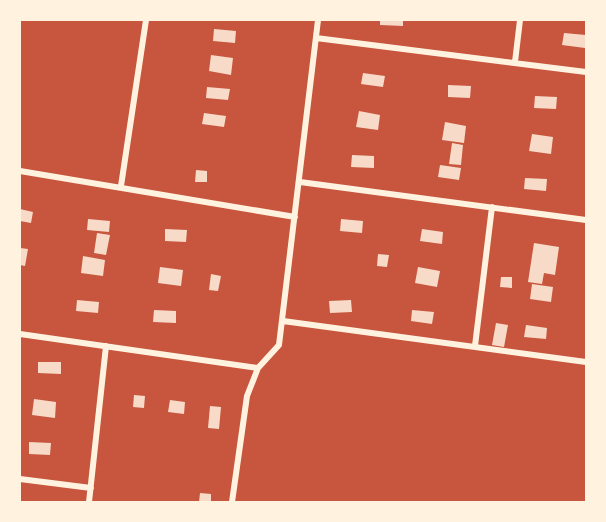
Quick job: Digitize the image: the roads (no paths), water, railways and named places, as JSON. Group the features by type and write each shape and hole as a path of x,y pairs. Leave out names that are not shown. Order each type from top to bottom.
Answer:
{"street":[{"path":"121,186 146,20"},
{"path":"232,502 247,396 258,368 279,345 318,20"},
{"path":"515,62 520,20"},
{"path":"316,38 586,72"},
{"path":"20,171 121,186 295,217"},
{"path":"300,182 586,220"},
{"path":"475,346 492,207"},
{"path":"283,321 586,362"},
{"path":"20,334 258,368"},
{"path":"89,502 106,346"},
{"path":"20,479 91,488"}]}
